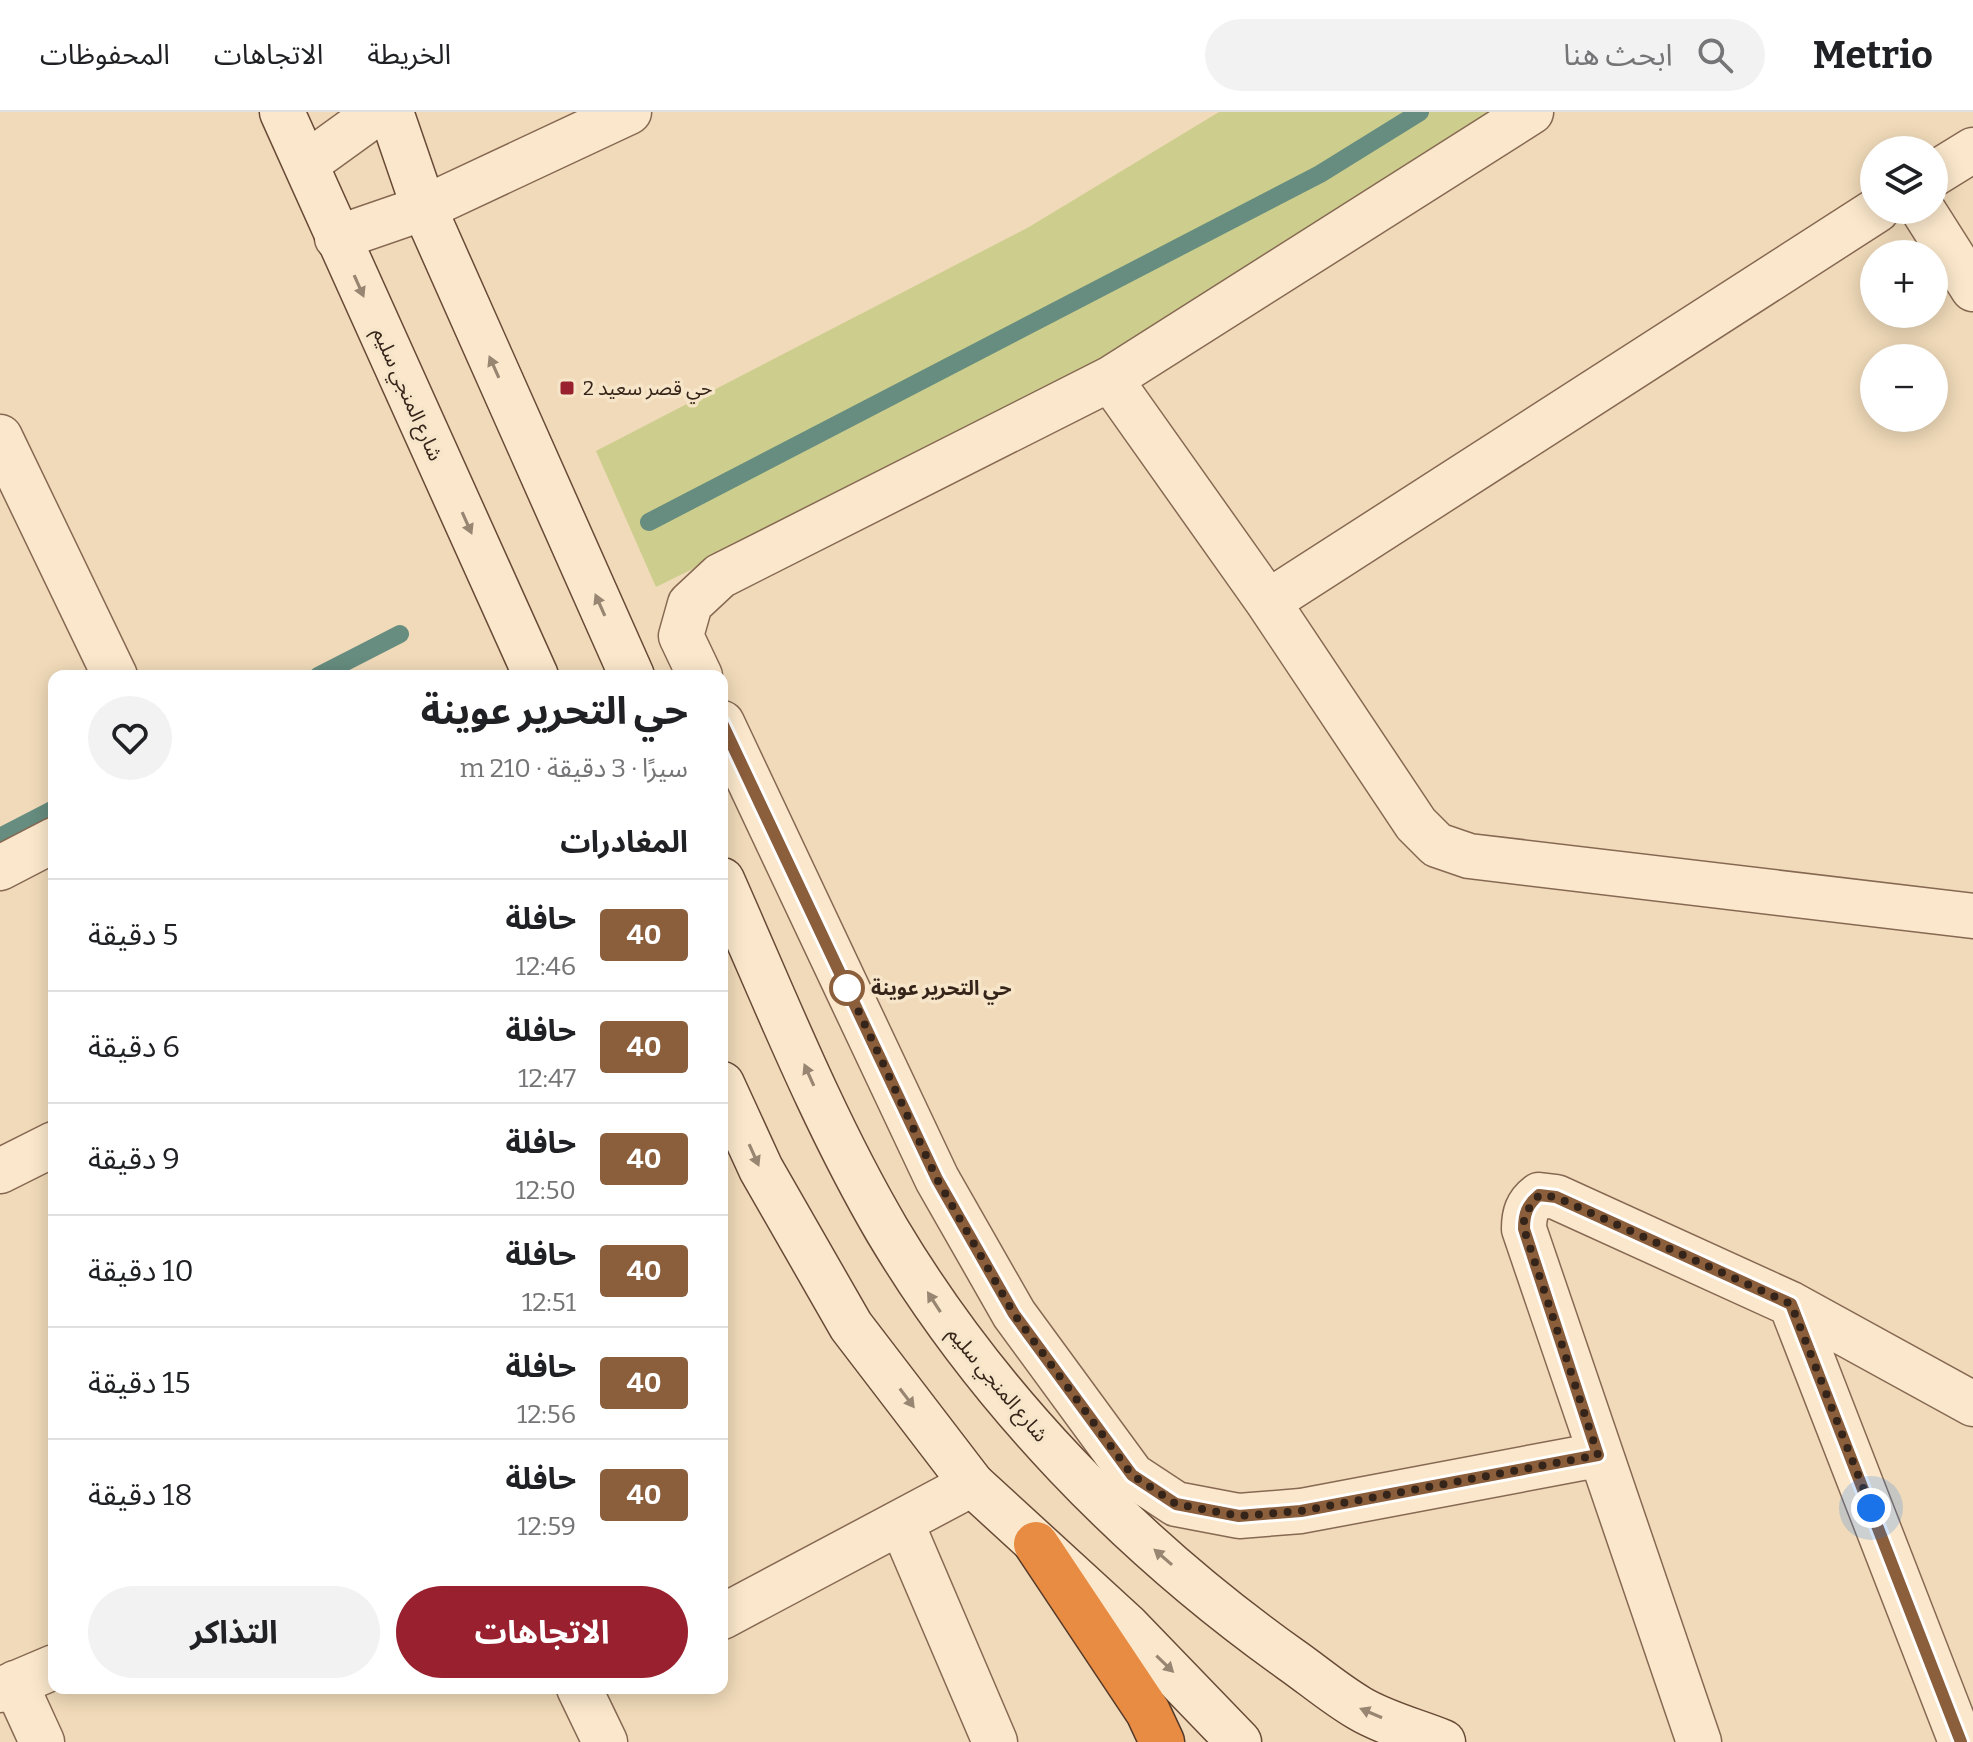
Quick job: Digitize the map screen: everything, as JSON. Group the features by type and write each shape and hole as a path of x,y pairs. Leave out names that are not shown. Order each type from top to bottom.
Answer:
{"highway":[{"path":"1036,1544 1148,1712 1162,1742"}],"street":[{"name":"شارع المنجي سليم","path":"282,112 533,670"},
{"path":"306,164 378,112"},
{"path":"391,112 424,208 629,670"},
{"path":"337,238 424,208 629,112"},
{"path":"697,670 681,636 690,604 720,576 1110,379 1531,112"},
{"path":"1948,165 1973,150"},
{"path":"1268,602 1860,221"},
{"path":"1932,224 1973,289"},
{"path":"1110,379 1268,602 1416,824 1437,845 1469,856 1973,916"},
{"path":"0,437 112,670"},
{"path":"728,736 937,1179 1014,1314 1132,1475 1176,1504 1239,1516 1301,1511 1598,1455"},
{"path":"0,868 48,843"},
{"name":"شارع المنجي سليم","path":"728,894 837,1140 888,1230 947,1322 993,1382 1053,1450 1141,1538 1239,1623 1361,1709 1443,1742"},
{"path":"728,1097 761,1169 851,1326 972,1484 1127,1626 1239,1742"},
{"path":"0,1171 48,1147"},
{"path":"1699,1742 1598,1455 1524,1229 1524,1215 1539,1195 1556,1197 1791,1304 1973,1404"},
{"path":"1791,1304 1962,1718"},
{"path":"728,1614 972,1484"},
{"path":"901,1522 995,1742"},
{"path":"23,1680 42,1742"},
{"path":"584,1694 605,1742"}],"green space":[{"path":"1219,112 1505,112 1124,356 656,587 596,451 1029,227"}],"waterway":[{"path":"649,522 1320,174 1420,112"},
{"path":"330,670 400,634"},
{"path":"0,837 48,812"}],"bus line":[{"name":"40","path":"728,736 937,1179 1014,1314 1132,1475 1176,1504 1239,1516 1301,1511 1598,1455 1524,1229 1524,1215 1531,1201 1539,1195 1556,1197 1791,1304 1961,1742"}],"place":[{"name":"2 حي قصر سعيد","path":"567,388"},
{"name":"حي التحرير عوينة","path":"847,988"}],"route":[{"path":"847,988 844,980 937,1179 1014,1314 1132,1475 1176,1504 1239,1516 1301,1511 1598,1455 1524,1229 1524,1215 1531,1201 1539,1195 1556,1197 1791,1304 1871,1508"}]}
